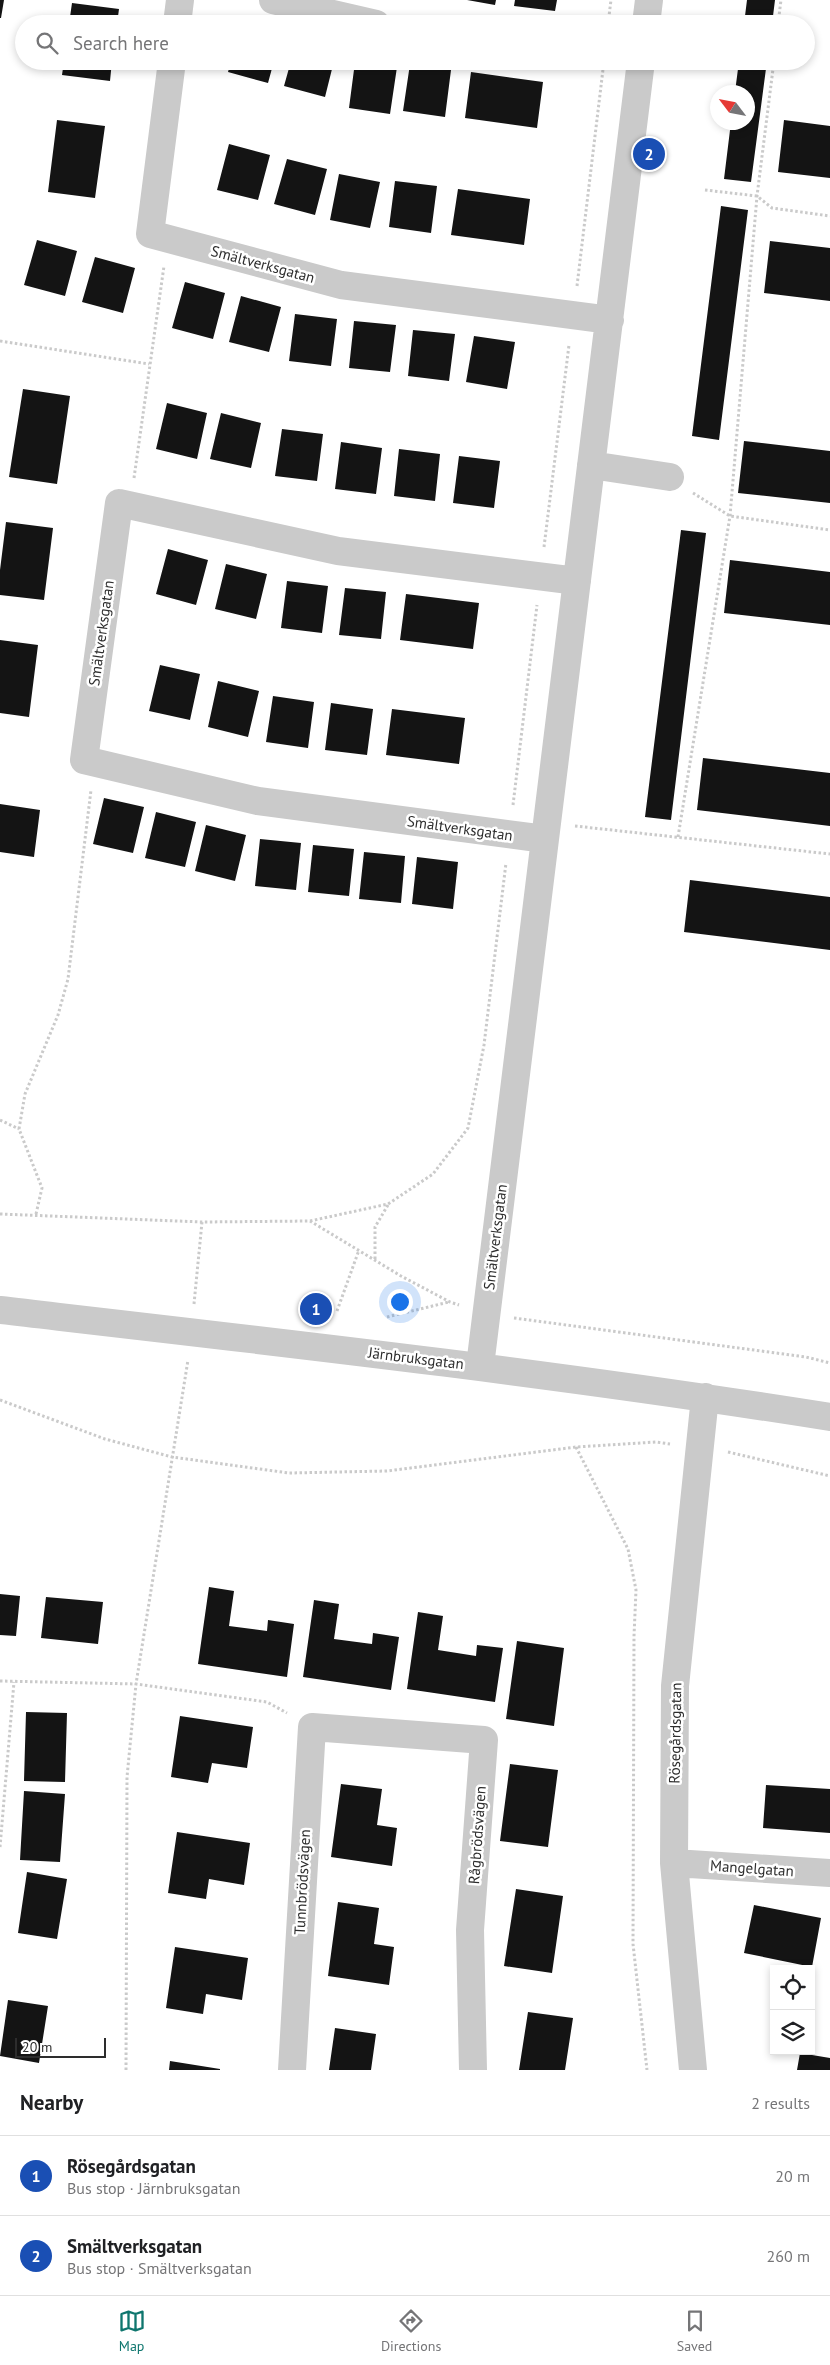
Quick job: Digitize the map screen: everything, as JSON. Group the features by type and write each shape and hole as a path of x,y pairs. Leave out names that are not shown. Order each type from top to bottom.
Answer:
{"street":[{"path":"178,15 180,0"},
{"path":"273,0 337,15"},
{"path":"647,15 649,0"},
{"name":"Smältverksgatan","path":"171,70 150,234 341,285 610,320"},
{"name":"Smältverksgatan","path":"480,1366 640,70"},
{"path":"591,465 670,478"},
{"name":"Smältverksgatan","path":"130,506 119,503 84,760 258,801 509,834 546,831"},
{"path":"130,506 338,551 577,581"},
{"name":"Järnbruksgatan","path":"0,1310 480,1366 705,1397 830,1417"},
{"name":"Rösegårdsgatan","path":"693,2070 674,1863 675,1686 705,1397"},
{"name":"Rågbrödsvägen","path":"312,1727 484,1740 470,1930 473,2070"},
{"name":"Tunnbrödsvägen","path":"292,2070 312,1727"},
{"name":"Mangelgatan","path":"674,1863 830,1873"}],"path":[{"path":"609,15 611,0"},
{"path":"779,15 781,0"},
{"path":"310,1221 388,1204 433,1174 468,1128 484,1045 603,70"},
{"path":"678,837 730,516 757,196 773,70"},
{"path":"705,190 757,196 772,208 830,216"},
{"path":"130,506 168,238"},
{"path":"0,341 149,364"},
{"path":"670,478 730,516 830,530"},
{"path":"36,1214 42,1188 19,1129 25,1094 58,1015 68,979 93,776 84,760"},
{"path":"546,831 678,837 830,854"},
{"path":"0,1120 19,1129"},
{"path":"375,1259 375,1227 388,1204"},
{"path":"0,1214 202,1222 194,1307"},
{"path":"337,1311 359,1250"},
{"path":"387,1317 450,1302"},
{"path":"126,2070 127,1777 136,1684 189,1358"},
{"path":"0,1400 105,1439 172,1457 289,1473 387,1471 576,1447 628,1549 636,1590 634,1636 633,1944 647,2070"},
{"path":"0,1681 136,1684 267,1702 312,1727"},
{"path":"0,1847 14,1682"}],"building":[{"path":"0,0 4,0 1,18 0,18"},
{"path":"467,0 496,0 495,5"},
{"path":"515,0 557,0 555,11 514,6"},
{"path":"747,0 775,0 773,15 745,15"},
{"path":"72,3 119,9 118,15 70,15"},
{"path":"63,70 111,70 110,81 62,75"},
{"path":"229,70 272,70 268,83 228,72"},
{"path":"288,70 332,70 325,97 284,86"},
{"path":"354,70 397,70 390,114 349,108"},
{"path":"409,70 451,70 445,117 403,111"},
{"path":"738,70 766,70 751,182 724,179 730,130 755,130 755,85 736,85"},
{"path":"471,72 543,82 537,128 465,118"},
{"path":"57,120 105,126 95,198 48,192"},
{"path":"784,120 830,126 830,178 778,172"},
{"path":"229,144 270,155 258,200 217,190"},
{"path":"287,159 327,169 315,215 274,204"},
{"path":"339,174 380,182 370,228 330,220"},
{"path":"395,181 437,186 431,233 389,227"},
{"path":"458,189 530,199 524,245 451,235"},
{"path":"721,206 748,210 719,440 692,436"},
{"path":"37,240 77,251 65,296 24,285"},
{"path":"770,241 830,248 830,301 764,293"},
{"path":"95,257 135,268 123,313 82,302"},
{"path":"185,282 225,293 213,339 172,328"},
{"path":"241,296 281,307 269,352 229,342"},
{"path":"295,314 337,319 331,366 289,361"},
{"path":"354,321 396,325 390,372 349,368"},
{"path":"413,330 455,334 449,381 408,376"},
{"path":"474,336 515,342 507,389 466,382"},
{"path":"23,389 70,396 57,484 9,477"},
{"path":"167,403 207,413 197,459 156,449"},
{"path":"221,413 261,423 251,468 210,459"},
{"path":"282,429 323,434 317,481 275,476"},
{"path":"744,441 830,451 830,503 738,493"},
{"path":"341,442 382,448 376,494 335,489"},
{"path":"399,449 440,454 435,501 394,496"},
{"path":"459,456 500,461 494,508 453,503"},
{"path":"6,522 53,528 44,600 0,595 0,570"},
{"path":"681,530 706,533 671,820 645,817"},
{"path":"168,549 208,560 196,605 156,594"},
{"path":"730,560 830,572 830,625 724,613"},
{"path":"226,564 267,574 256,619 215,609"},
{"path":"287,581 328,586 322,633 281,628"},
{"path":"345,588 386,592 381,639 339,635"},
{"path":"406,594 479,603 473,649 400,640"},
{"path":"0,640 38,645 29,717 0,713"},
{"path":"160,665 200,674 190,720 149,711"},
{"path":"218,681 259,691 248,737 208,727"},
{"path":"273,696 314,702 308,748 266,742"},
{"path":"331,703 373,709 367,755 325,750"},
{"path":"392,709 465,718 459,764 386,755"},
{"path":"703,758 830,773 830,826 697,810"},
{"path":"104,798 144,807 133,853 93,844"},
{"path":"0,804 40,810 34,857 0,852"},
{"path":"156,812 196,822 185,867 145,858"},
{"path":"206,825 246,835 235,881 195,871"},
{"path":"260,839 301,843 296,890 255,886"},
{"path":"313,845 354,849 349,896 308,892"},
{"path":"364,852 405,856 401,903 359,899"},
{"path":"417,857 458,862 453,909 412,904"},
{"path":"690,880 830,897 830,950 684,932"},
{"path":"209,1587 234,1591 229,1626 267,1631 268,1620 294,1624 287,1677 198,1664"},
{"path":"0,1594 20,1596 16,1636 0,1635"},
{"path":"46,1597 103,1602 98,1644 41,1638"},
{"path":"314,1600 339,1604 334,1639 372,1644 373,1633 399,1637 391,1690 303,1677"},
{"path":"418,1612 443,1616 438,1650 476,1656 477,1645 503,1648 495,1702 407,1689"},
{"path":"517,1641 564,1648 554,1726 506,1719"},
{"path":"26,1712 67,1713 65,1782 24,1781"},
{"path":"180,1716 253,1727 247,1768 212,1763 208,1783 171,1777"},
{"path":"510,1764 558,1770 548,1847 500,1841"},
{"path":"341,1784 382,1789 377,1825 397,1828 392,1866 331,1857"},
{"path":"766,1785 830,1789 830,1833 763,1828"},
{"path":"24,1791 65,1794 60,1862 20,1860"},
{"path":"177,1832 250,1843 244,1885 209,1879 206,1899 168,1893"},
{"path":"27,1872 67,1879 57,1939 18,1933"},
{"path":"516,1889 563,1896 552,1973 504,1966"},
{"path":"338,1902 379,1908 374,1944 394,1947 389,1985 328,1976"},
{"path":"754,1905 821,1918 812,1965 802,1965 744,1953"},
{"path":"175,1947 248,1958 242,2000 206,1994 203,2014 166,2008"},
{"path":"8,2000 48,2006 39,2063 0,2056"},
{"path":"528,2012 573,2018 565,2070 519,2070"},
{"path":"335,2028 376,2034 371,2070 329,2070"},
{"path":"800,2055 830,2058 830,2070 797,2070"},
{"path":"170,2061 220,2069 220,2070 169,2070"}],"place":[{"name":"Smältverksgatan","path":"649,154"},
{"name":"Rösegårdsgatan","path":"316,1309"}]}
